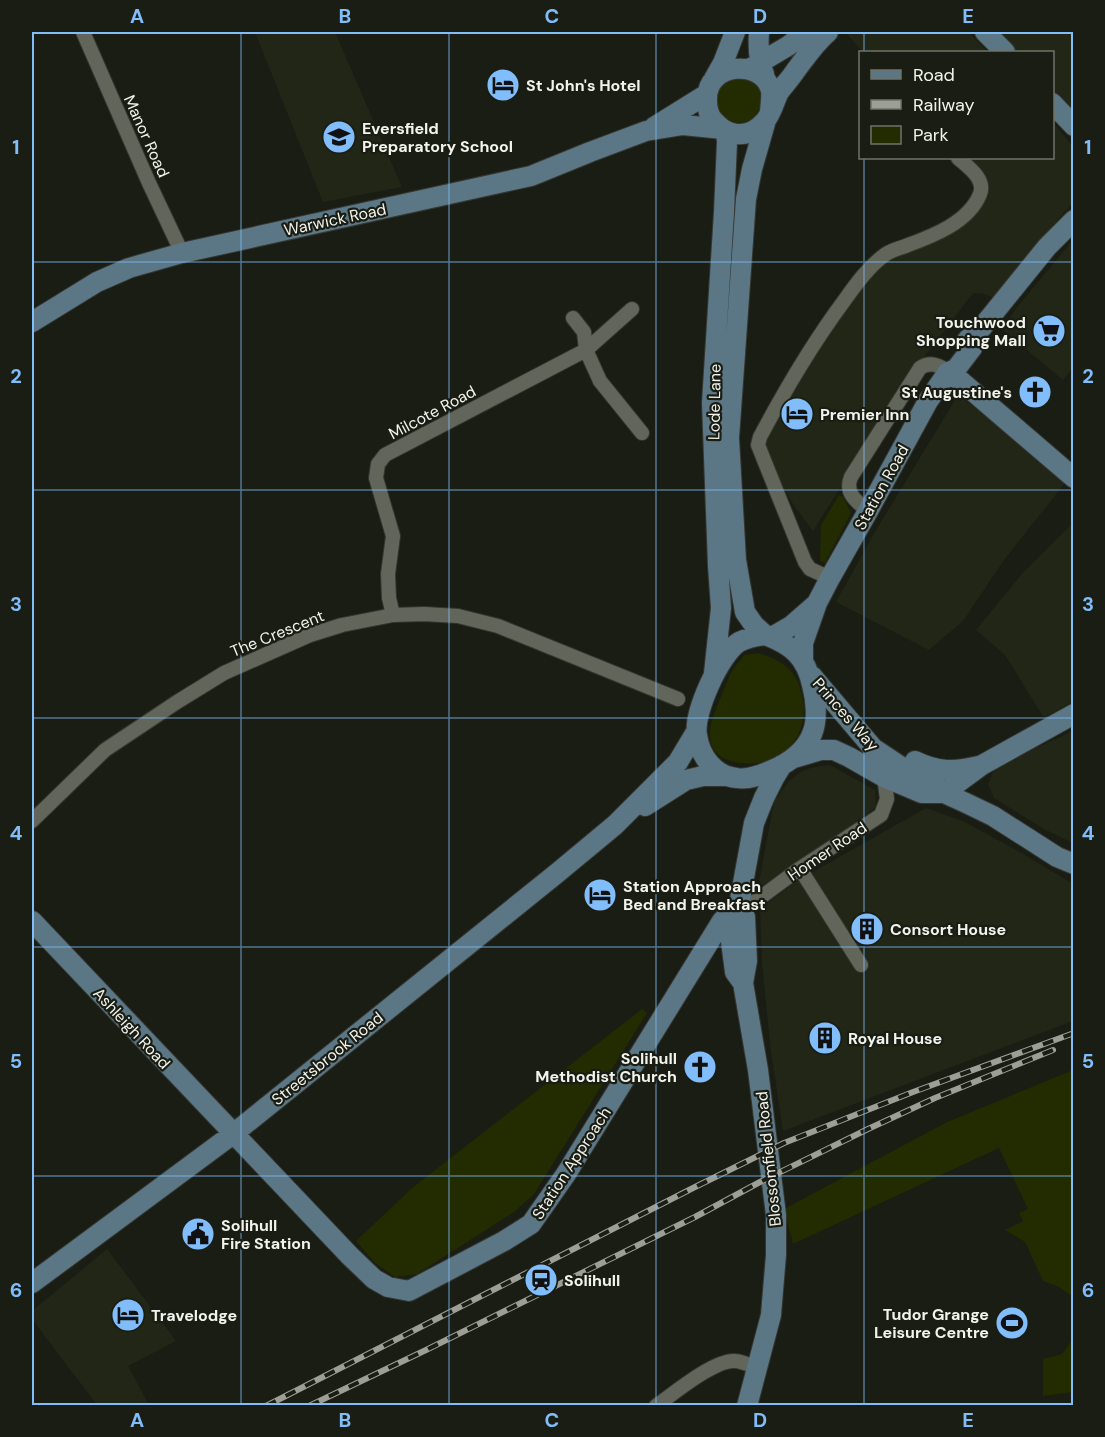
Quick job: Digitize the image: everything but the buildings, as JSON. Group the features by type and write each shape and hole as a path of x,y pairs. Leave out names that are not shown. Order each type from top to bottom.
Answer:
{"main road":[{"path":"735,32 710,88 707,109 711,118 724,130 741,134 752,132 768,117 780,92 820,39 828,32"},
{"path":"759,32 758,72 771,91 768,117"},
{"path":"758,72 807,32"},
{"path":"985,32 1004,51"},
{"path":"710,88 719,75 728,70 738,68 758,72"},
{"name":"Warwick Road","path":"646,131 710,88"},
{"path":"1054,104 1074,126"},
{"name":"Lode Lane","path":"768,117 752,169 746,199 729,438 736,560 745,612 754,625 769,636"},
{"name":"Warwick Road","path":"32,322 97,282 129,268 182,253 531,176 646,131 683,125 724,130"},
{"name":"Lode Lane","path":"714,673 721,608 712,403 724,212 727,142 724,130"},
{"name":"Station Road","path":"806,665 803,643 817,603 928,401 948,372 956,369 972,348 975,336 1047,247 1074,220"},
{"path":"948,372 1074,478"},
{"name":"Station Road","path":"769,636 791,626 817,603"},
{"path":"756,636 769,636 793,649 806,665 815,698 812,733 807,743 788,762 761,775 749,778 733,777 716,770 706,760 700,749 696,732 701,707 714,673 730,650 738,643 756,636"},
{"name":"Princes Way","path":"806,665 873,748 903,768 927,778 944,794 987,813 1074,864"},
{"path":"944,794 982,765 1074,714"},
{"path":"849,720 895,752 923,765 943,771 982,765"},
{"name":"Streetsbrook Road","path":"32,1283 234,1134 615,825 678,762 696,732"},
{"name":"Princes Way","path":"788,762 821,750 834,750 922,794 944,794"},
{"name":"Blossomfield Road","path":"747,1406 771,1315 776,1255 776,1215 759,1070 742,983 735,972 729,926 739,903 754,823 769,788 788,762"},
{"path":"982,765 977,783 978,795 987,813"},
{"name":"Streetsbrook Road","path":"615,825 686,780 703,776 733,777"},
{"name":"Blossomfield Road","path":"733,777 745,789 750,800 754,823"},
{"name":"Station Approach","path":"234,1134 374,1279 388,1287 409,1291 504,1241 531,1224 566,1174 722,921 739,903"},
{"name":"Ashleigh Road","path":"32,921 234,1134"}],"street":[{"name":"Manor Road","path":"82,32 182,253"},
{"path":"830,578 810,569 805,562 758,445 760,437 790,382 863,275 887,253 936,235 959,220 972,207 982,187 979,177 959,159"},
{"name":"Milcote Road","path":"393,615 389,598 388,574 393,536 376,478 380,461 385,455 586,350 632,309"},
{"path":"573,318 584,332 586,350 600,381 642,434"},
{"path":"868,511 852,496 848,483 851,477 920,368 924,365 936,365 948,372"},
{"name":"The Crescent","path":"32,821 105,750 224,673 310,635 342,625 393,615 458,616 498,626 678,699"},
{"name":"Homer Road","path":"739,903 753,903 799,869 881,815 888,799 884,777"},
{"path":"799,869 861,965"},
{"path":"656,1406 722,1362 735,1360 758,1368"}],"shaded area":[{"name":"Eversfield Preparatory School","path":"255,32 335,32 402,187 323,202"},
{"path":"845,32 968,32 987,51 862,51"},
{"path":"999,32 1073,32 1073,115 1054,92 1054,51 1017,51"},
{"path":"1054,123 1073,147 1073,202 1023,261 997,299 981,293 973,293 915,369 813,531 793,504 775,472 765,440 788,394 838,317 881,266 902,251 958,229 989,196 983,178 964,159 1054,159"},
{"path":"1073,240 1073,368 1063,380 1002,329 1018,306"},
{"path":"958,395 1020,441 1065,483 1004,560 963,621 929,650 836,602 876,530"},
{"path":"1073,523 1073,701 1044,718 1005,655 976,630 1020,576"},
{"path":"1073,731 1073,843 1044,829 994,798 988,784 995,767"},
{"path":"830,765 875,790 876,807 788,871 758,888 774,802 788,782 802,771"},
{"path":"926,808 963,821 1073,884 1073,1021 783,1131 771,1052 762,963 760,909 797,881"},
{"path":"107,1249 176,1341 128,1366 149,1405 97,1405 32,1319 32,1311"}],"green space":[{"path":"739,77 755,84 762,100 755,116 739,123 723,116 716,100 723,84"},
{"path":"839,495 843,497 851,513 825,563 820,561 821,525"},
{"path":"758,653 787,667 796,679 804,703 801,728 793,744 772,760 752,763 731,761 715,751 710,738 711,726 732,671 744,655"},
{"path":"642,1009 647,1013 534,1194 514,1212 417,1274 395,1277 375,1263 356,1241 412,1188"},
{"path":"1073,1070 1073,1297 1059,1287 1043,1281 1025,1242 1005,1230 1023,1221 1019,1213 1028,1209 999,1148 793,1244 784,1209 947,1122"},
{"path":"1073,1339 1073,1392 1043,1396 1043,1359 1062,1354"}],"railway":[{"path":"266,1406 784,1143 913,1092 1074,1033"},
{"path":"309,1406 695,1217 868,1129 935,1098 1053,1050"}],"place":[{"name":"St John's Hotel","path":"503,85"},
{"name":"Eversfield Preparatory School","path":"339,137"},
{"name":"Touchwood Shopping Mall","path":"1049,331"},
{"name":"St Augustine's","path":"1035,392"},
{"name":"Premier Inn","path":"797,414"},
{"name":"Station Approach Bed and Breakfast","path":"600,895"},
{"name":"Consort House","path":"867,929"},
{"name":"Royal House","path":"825,1038"},
{"name":"Solihull Methodist Church","path":"700,1067"},
{"name":"Solihull Fire Station","path":"198,1234"},
{"name":"Solihull","path":"541,1280"},
{"name":"Travelodge","path":"128,1315"},
{"name":"Tudor Grange Leisure Centre","path":"1012,1323"}]}
